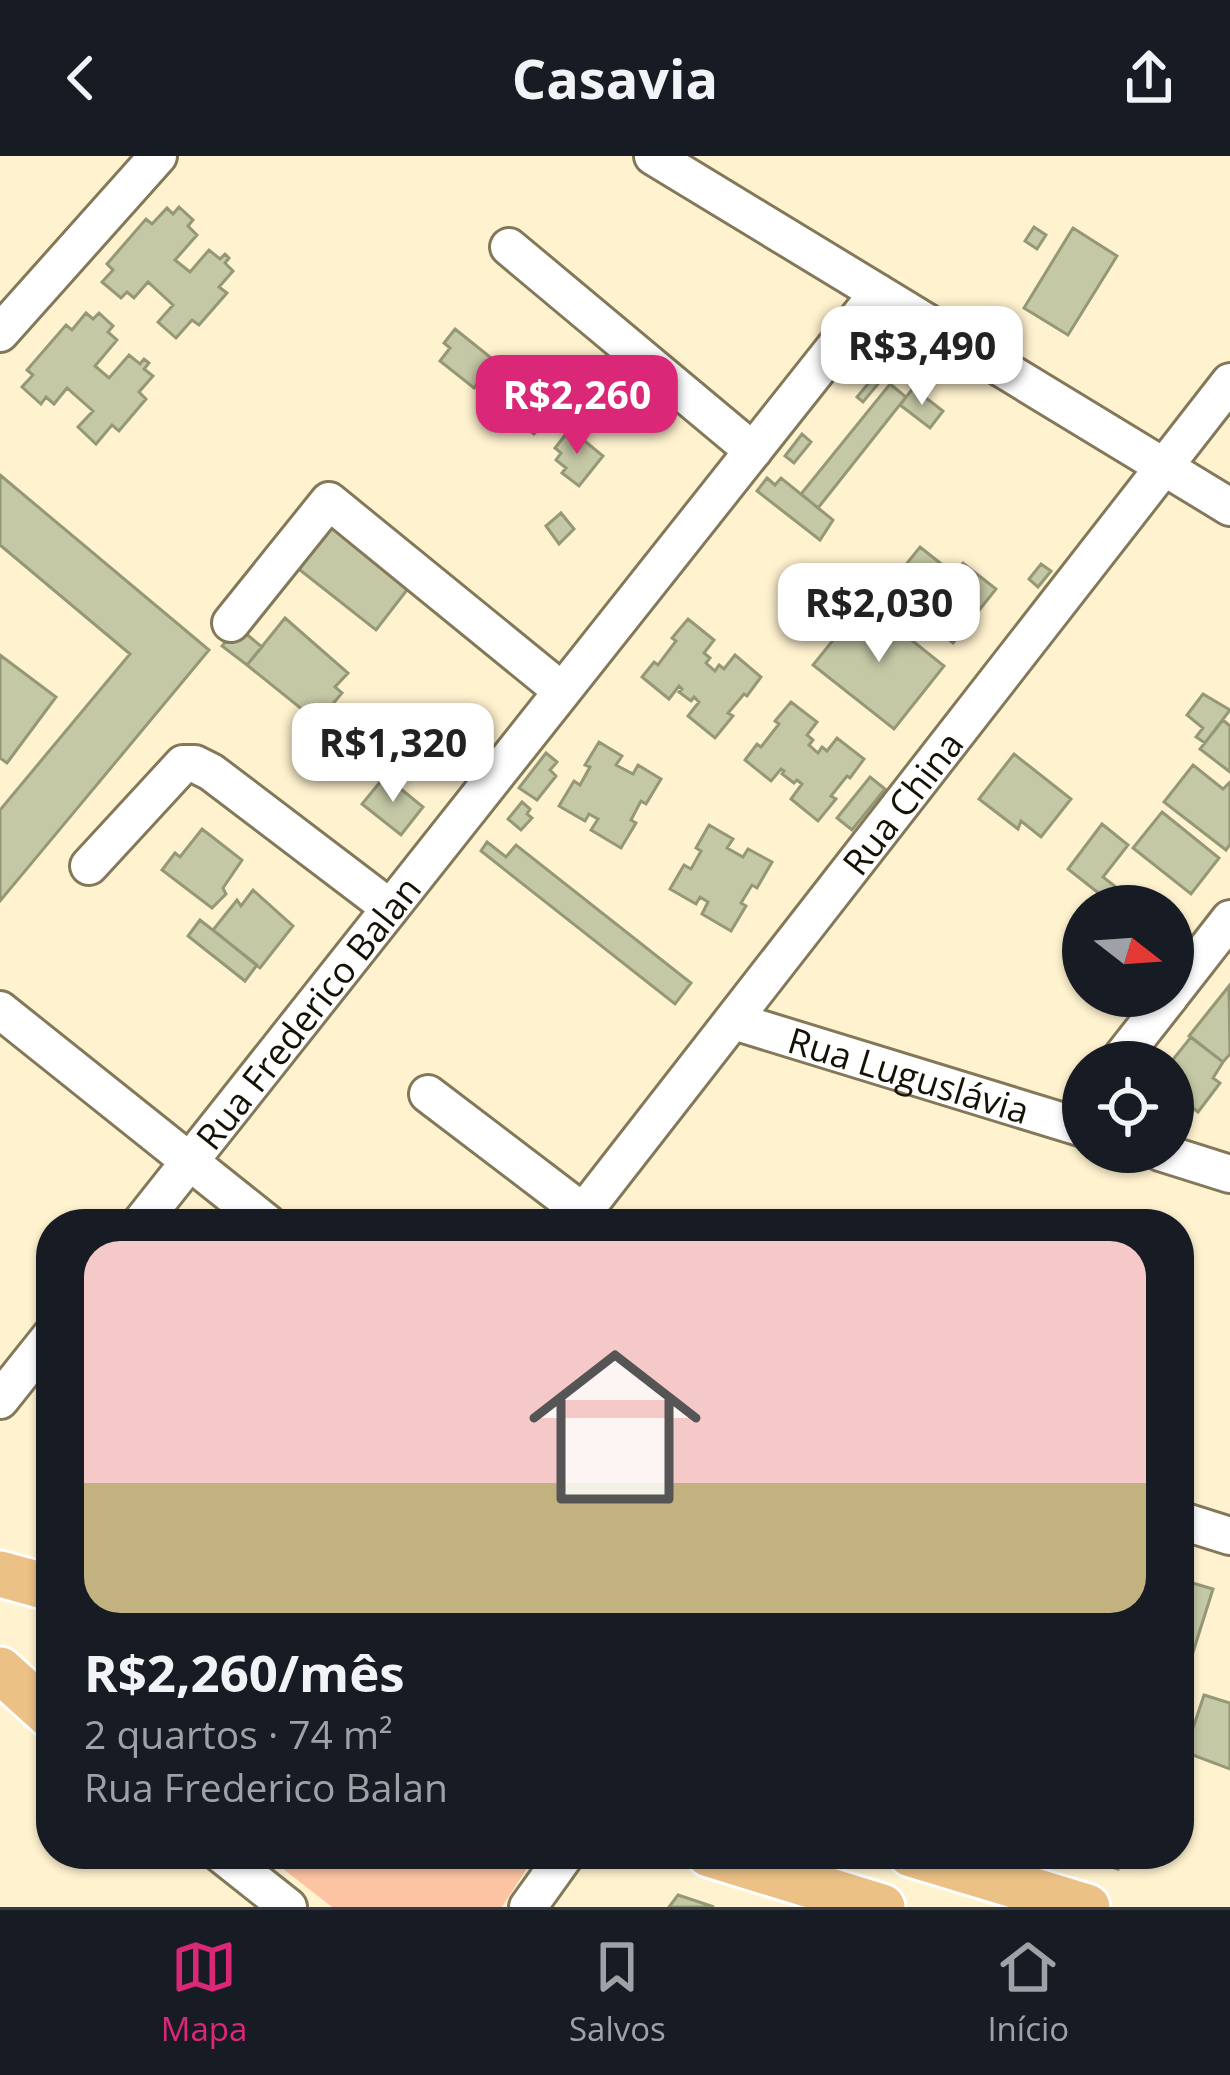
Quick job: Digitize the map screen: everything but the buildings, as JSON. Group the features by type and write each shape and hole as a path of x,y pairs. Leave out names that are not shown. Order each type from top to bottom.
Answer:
{"main road":[{"path":"0,1574 36,1584"},
{"path":"0,1670 36,1702"},
{"path":"758,1869 882,1907"},
{"path":"961,1869 1087,1907"}],"street":[{"path":"0,333 158,156"},
{"path":"653,156 1230,507"},
{"path":"509,247 753,451"},
{"name":"Rua Frederico Balan","path":"152,1209 878,293"},
{"name":"Rua China","path":"586,1209 1230,382"},
{"path":"231,623 329,501 562,692"},
{"path":"89,866 183,764 195,764 390,908"},
{"path":"1194,965 1230,919"},
{"path":"0,1010 250,1209"},
{"path":"1134,1041 1153,1017"},
{"name":"Rua Luguslávia","path":"734,1021 1062,1115"},
{"path":"428,1094 568,1209"},
{"path":"1194,1163 1230,1174"},
{"path":"0,1400 36,1355"},
{"path":"1194,1525 1230,1536"},
{"path":"240,1869 288,1907"},
{"path":"528,1907 555,1869"}],"shaded area":[{"path":"283,1869 526,1869 502,1907 332,1907"}]}
